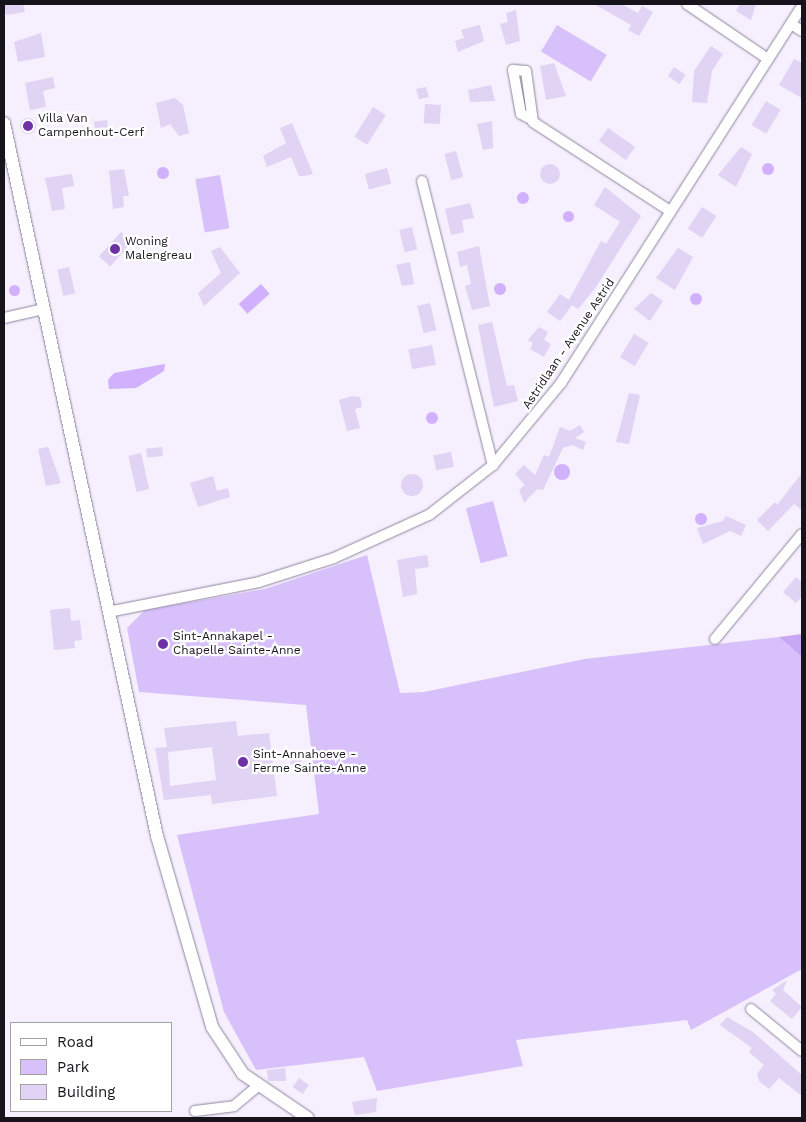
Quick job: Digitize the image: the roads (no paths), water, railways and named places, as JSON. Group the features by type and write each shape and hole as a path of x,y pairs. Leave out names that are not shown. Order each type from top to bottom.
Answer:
{"street":[{"path":"687,4 768,59"},
{"name":"Astridlaan - Avenue Astrid","path":"108,612 259,582 352,551 429,515 493,465 560,383 802,6"},
{"path":"791,24 802,31"},
{"path":"529,118 670,211"},
{"path":"4,123 8,161 44,309 157,836 212,1027 229,1059 258,1086 308,1118"},
{"path":"422,181 493,465"},
{"path":"4,318 44,309"},
{"path":"715,639 802,534"},
{"path":"751,1009 802,1051"},
{"path":"195,1111 234,1106 258,1086"}],"place":[{"name":"Villa Van Campenhout-Cerf","path":"28,126"},
{"name":"Woning Malengreau","path":"115,249"},
{"name":"Sint-Annakapel - Chapelle Sainte-Anne","path":"163,644"},
{"name":"Sint-Annahoeve - Ferme Sainte-Anne","path":"243,762"}]}
